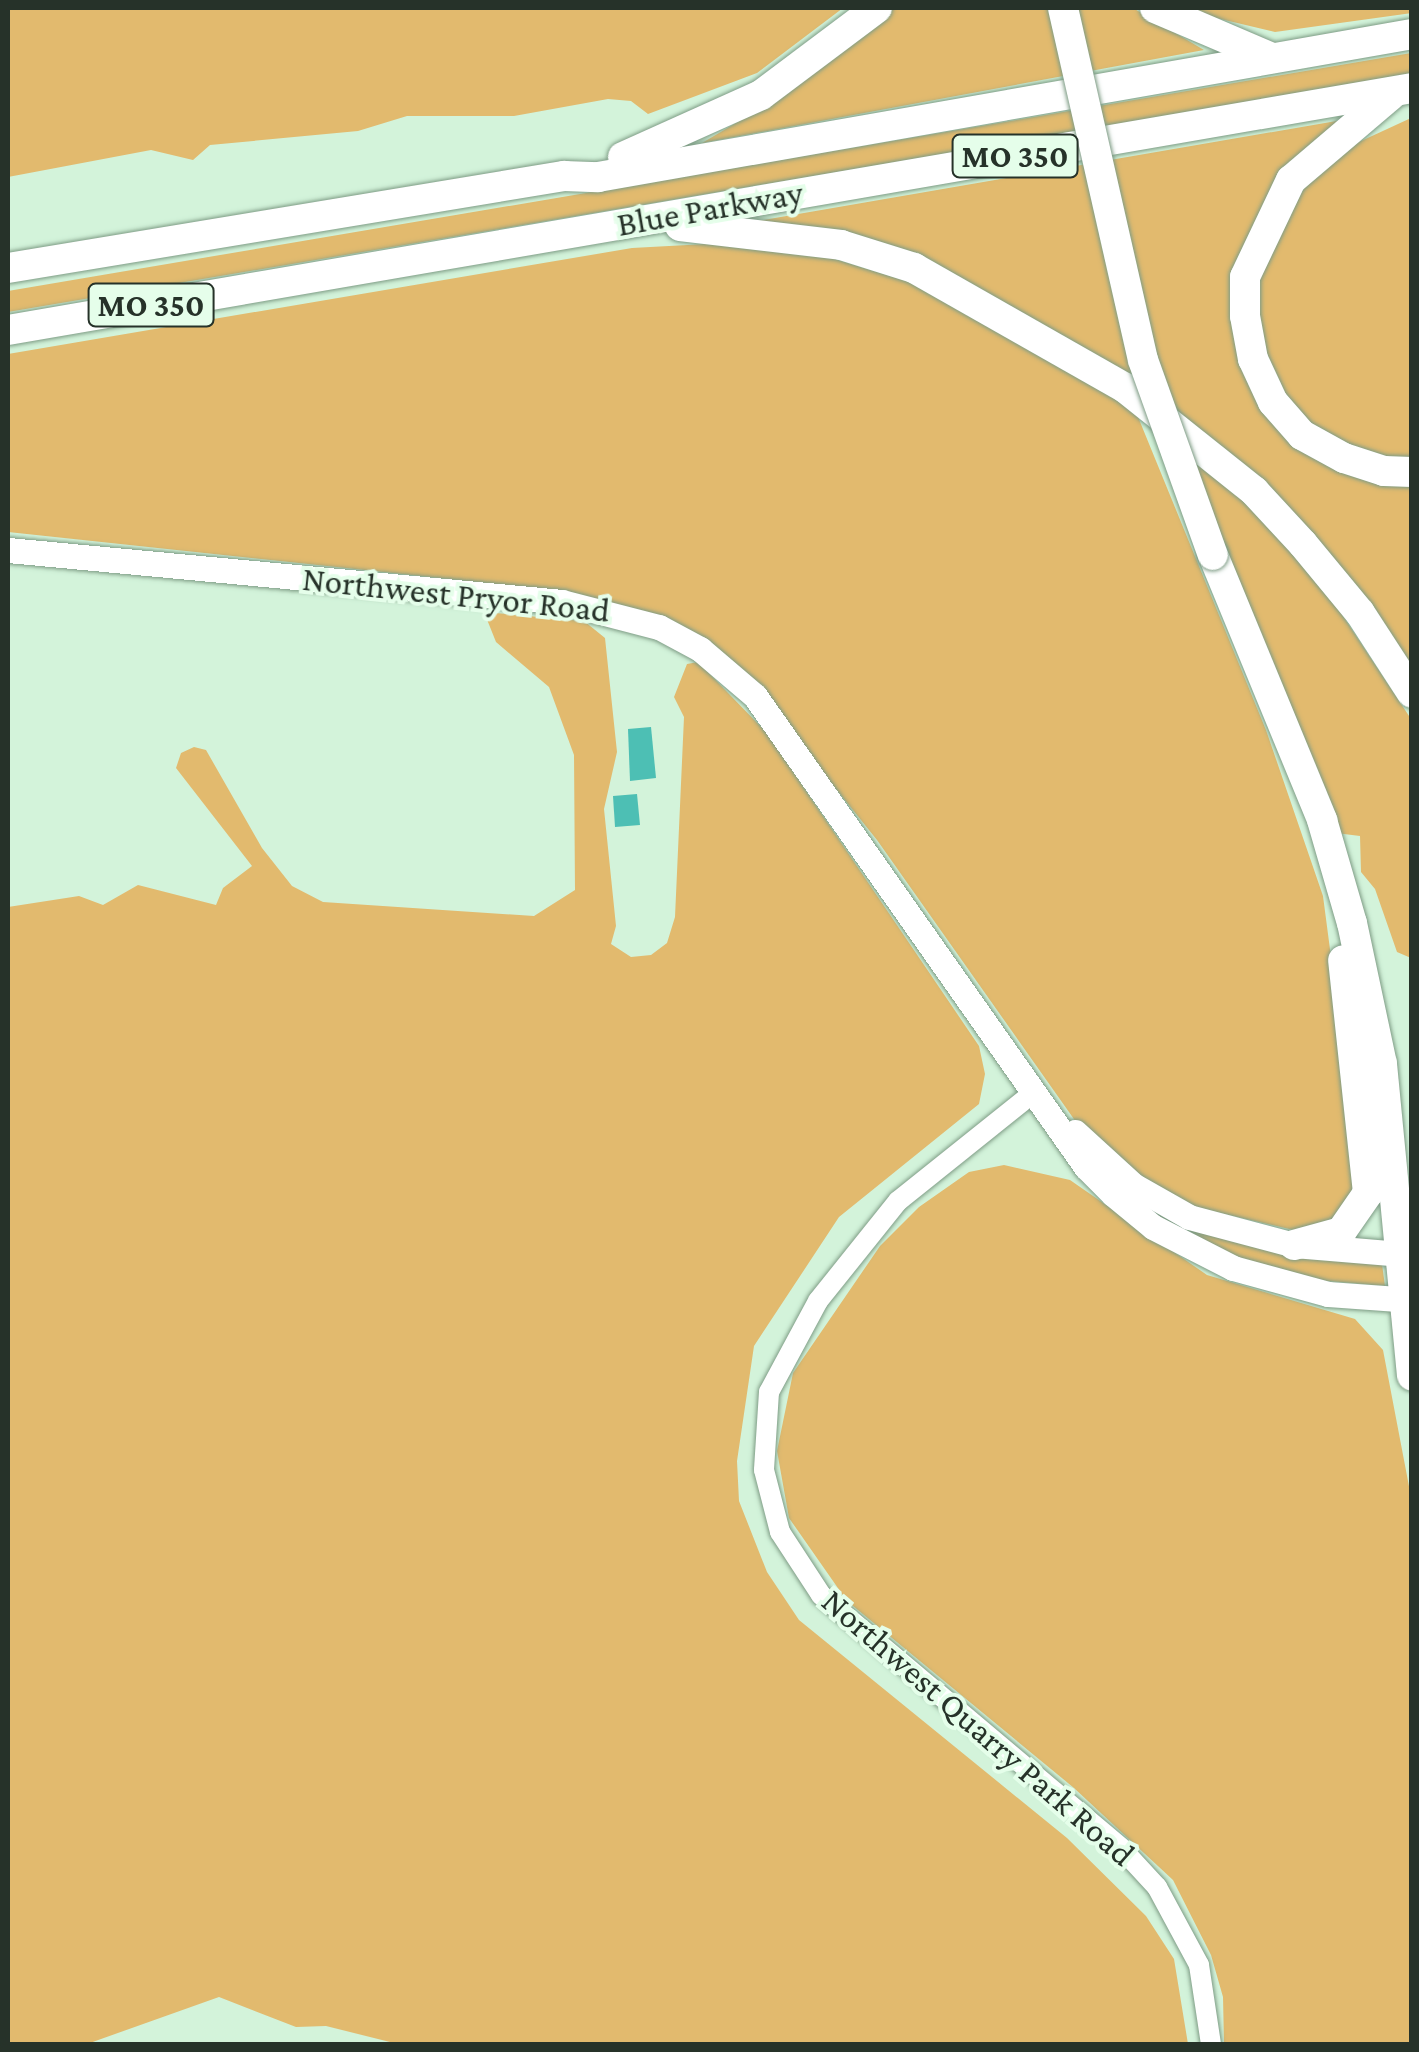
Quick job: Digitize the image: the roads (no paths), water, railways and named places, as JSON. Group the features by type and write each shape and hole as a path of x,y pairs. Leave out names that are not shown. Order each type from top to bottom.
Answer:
{"highway":[{"path":"564,176 657,146 761,95 877,8"},
{"path":"1063,8 1143,360 1213,554 1334,862 1382,1064 1407,1255 1412,1376"},
{"path":"1155,8 1272,58"},
{"name":"Blue Parkway","path":"8,268 564,176 598,178 1412,34"},
{"path":"1404,89 1291,180 1246,277 1245,316 1253,359 1273,402 1302,435 1344,458 1412,472"},
{"name":"Blue Parkway","path":"8,330 1404,89"},
{"path":"632,223 841,245 914,268 1052,343 1125,388 1254,491 1360,613 1412,693"},
{"path":"1294,1245 1341,1232 1363,1209 1371,1178 1334,862"}],"main road":[{"name":"Northwest Pryor Road","path":"8,550 562,602 659,627 700,650 756,696 1086,1167 1180,1244 1279,1284 1408,1300"},
{"name":"Northwest Pryor Road","path":"1033,1093 1147,1193 1190,1218 1294,1245 1407,1255"}],"street":[{"name":"Northwest Quarry Park Road","path":"1033,1093 898,1200 818,1301 770,1392 764,1470 780,1532 821,1595 1121,1848 1157,1887 1199,1965 1211,2044"}]}
